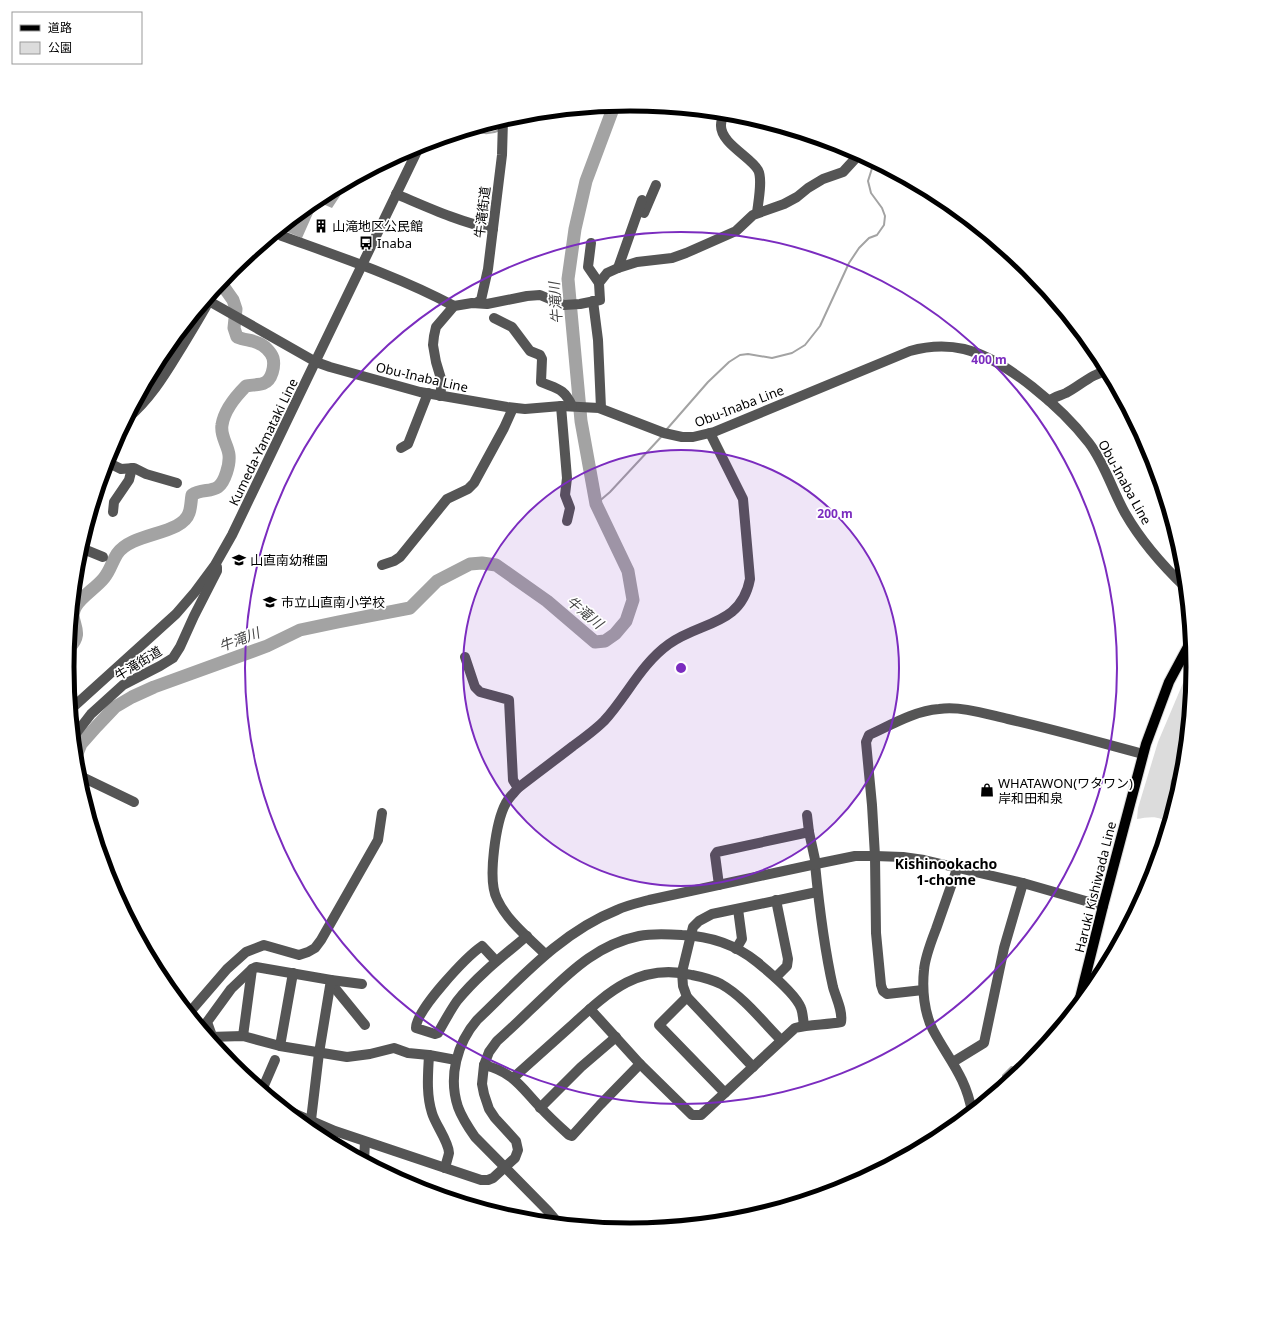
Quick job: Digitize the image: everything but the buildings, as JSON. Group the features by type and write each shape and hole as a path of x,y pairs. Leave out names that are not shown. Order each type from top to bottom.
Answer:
{"main road":[{"name":"Haruki Kishiwada Line","path":"1081,993 1143,754 1169,682 1187,650"}],"street":[{"path":"722,119 721,128 732,146 758,170 760,180 757,213"},
{"name":"牛滝街道","path":"476,303 481,300 488,269 502,155 503,126"},
{"name":"Kumeda-Yamataki Line","path":"75,705 176,614 219,560 316,362 360,266 416,154"},
{"path":"599,283 607,274 618,268 637,262 672,258 736,231 753,215 784,204 798,197 808,188 823,179 843,172 854,158"},
{"path":"636,218 643,215 656,185"},
{"path":"396,194 443,214 477,226 492,229"},
{"path":"618,268 642,200"},
{"path":"281,235 434,296 454,306 476,303 487,304 540,295 564,305 580,304 600,300 599,283 588,267 591,243"},
{"path":"593,301 598,340 600,408"},
{"name":"Obu-Inaba Line","path":"211,302 316,362 330,367 393,385 440,396 513,408 561,406 600,408 664,432 682,437 693,437 710,433 910,351 935,346 948,346 975,352 1012,372 1049,401 1090,444 1135,529 1165,567 1180,582"},
{"path":"440,396 442,382 433,345 434,336 436,327 454,306"},
{"path":"137,411 158,387 195,327 201,314"},
{"path":"494,318 512,327 530,351 540,355 542,359 541,382 561,390 567,396 572,406"},
{"path":"1049,401 1054,397 1066,393 1102,372"},
{"path":"400,448 408,444 428,393"},
{"path":"561,406 567,478 565,495 570,508 567,521"},
{"path":"382,565 394,561 400,557 447,499 468,489 474,483 504,428 513,408"},
{"path":"545,954 509,918 496,898 493,876 499,821 506,803 518,788 604,721 657,653 669,643 734,612 748,591 750,579 743,499 710,433"},
{"path":"113,465 121,469 132,468 176,483"},
{"path":"113,512 114,502 129,480 132,468"},
{"path":"87,550 103,557"},
{"name":"牛滝街道","path":"78,731 91,714 123,685 173,658 180,647 202,599 217,571 219,560"},
{"path":"195,592 199,594 202,599"},
{"path":"465,658 475,687 480,692 508,700 513,780 518,788"},
{"path":"923,990 887,994 883,991 876,933 875,856 866,742 868,735 912,715 940,708 970,711 1043,727 1143,754"},
{"path":"86,779 134,802"},
{"path":"192,1010 228,968 246,952 264,945 299,955 315,948 322,940 378,840 382,813"},
{"path":"590,1009 640,1064 692,1115 701,1115 795,1028 841,1022 842,1016 833,987 818,892 816,864 807,815"},
{"path":"719,885 715,854 717,852 809,832"},
{"path":"554,1218 475,1137 464,1121 458,1106 454,1078 456,1060 461,1044 471,1026 545,954 590,922 616,910 649,900 855,856 903,857 924,860 957,869 1023,883 1103,906"},
{"path":"957,869 930,948 924,970 923,990 924,1002 932,1028 961,1076 970,1099 971,1107"},
{"path":"953,1062 984,1043 1004,948 1023,883"},
{"path":"753,1067 687,997 683,986 682,972 693,927 699,921 712,914 818,892"},
{"path":"776,900 788,959 787,966 776,977"},
{"path":"736,949 742,939 738,909"},
{"path":"302,1116 365,1142 481,1180 493,1178 515,1158 518,1150 516,1141 495,1118 486,1100 482,1084 484,1066 489,1052 497,1041 589,957 606,947 640,936 665,934 691,935 722,942 750,956 776,977 790,992 801,1007 804,1026"},
{"path":"496,961 482,946 474,952 445,982 427,1005 416,1024 416,1028 435,1034 438,1033 465,992 496,961 527,936"},
{"path":"209,1030 207,1022 231,989 256,967 362,984"},
{"path":"243,1036 252,969"},
{"path":"513,1078 607,994 633,979 651,973 682,972 709,979 721,985 741,999 781,1040"},
{"path":"280,1046 293,974"},
{"path":"332,980 334,987 365,1024"},
{"path":"311,1120 319,1053 332,980"},
{"path":"687,997 659,1025 725,1093"},
{"path":"215,1037 243,1036 280,1046 347,1057 370,1054 394,1048 408,1053 456,1060"},
{"path":"540,1108 581,1067 616,1037"},
{"path":"429,1055 427,1084 430,1104 437,1126 449,1152 445,1168"},
{"path":"264,1086 275,1060"},
{"path":"484,1066 498,1069 513,1078 540,1108 569,1135 572,1136 640,1064"},
{"path":"364,1156 365,1142"}],"green space":[{"path":"1187,675 1186,704 1182,740 1176,776 1165,821 1154,817 1137,819 1138,808 1158,742"}],"shaded area":[{"path":"343,192 332,208 323,204"},
{"path":"315,210 302,238 286,231"},
{"path":"1176,775 1172,794 1170,786 1174,776"},
{"path":"1011,1066 1017,1067 1002,1081 1002,1075"}],"waterway":[{"name":"牛滝川","path":"80,746 115,707 132,697 154,687 267,646 300,630 410,608 437,581 470,564 482,563 496,565 547,601 595,642 605,641 615,634 626,621 633,600 628,571 596,504 581,421 568,279 575,229 586,181 612,112"},
{"path":"479,132 493,133 500,130"},
{"path":"667,429 708,382 729,362 740,355 748,354 772,358 792,353 805,345 820,326 849,263 859,248 869,238 877,235 884,225 885,216 882,208 871,193 868,181 873,166"},
{"path":"78,604 104,578 117,554 124,547 134,541 177,526 185,520 189,513 192,495 198,492 215,489 221,485 223,481 228,468 229,459 222,429 225,414 246,386 263,384 269,379 274,361 269,351 265,347 253,341 237,337 234,328 236,309 233,300 224,288"},
{"path":"596,504 610,492 662,436"},
{"path":"75,628 75,640"}],"place":[{"name":"山滝地区公民館","path":"321,226"},
{"name":"Inaba","path":"366,243"},
{"name":"山直南幼稚園","path":"239,560"},
{"name":"市立山直南小学校","path":"270,602"},
{"name":"WHATAWON(ワタワン) 岸和田和泉","path":"987,790"}],"district":[{"name":"Kishinookacho 1-chome","path":"946,872"}]}
